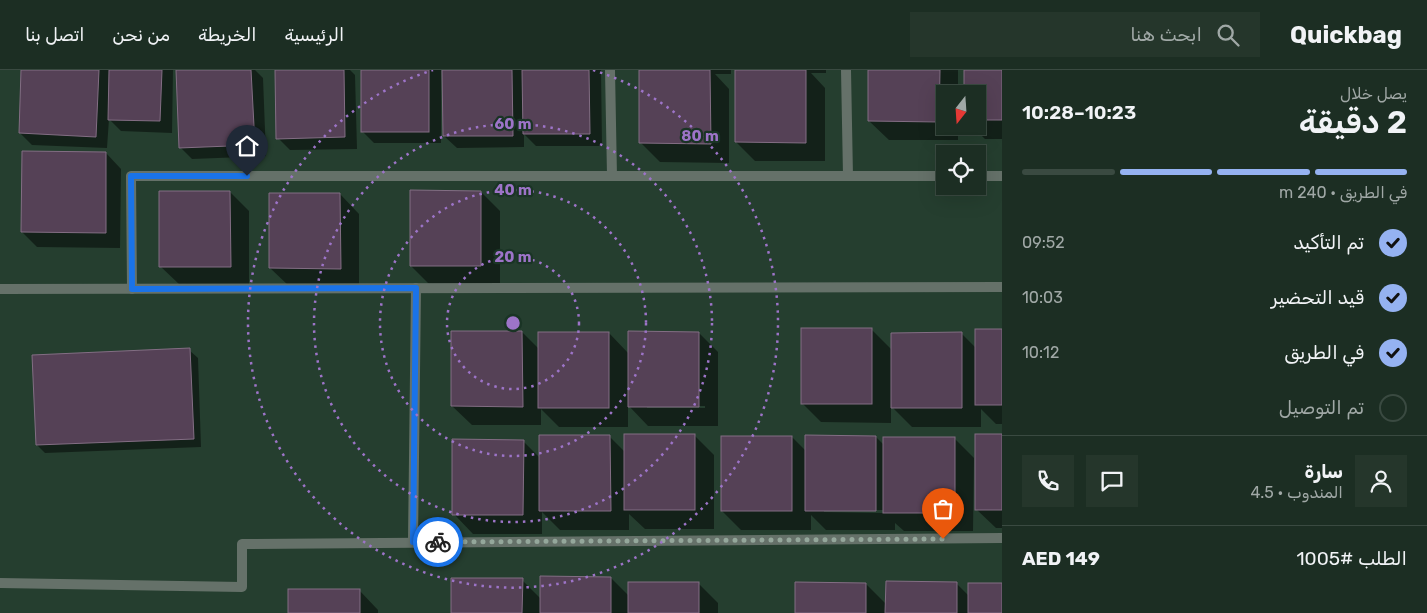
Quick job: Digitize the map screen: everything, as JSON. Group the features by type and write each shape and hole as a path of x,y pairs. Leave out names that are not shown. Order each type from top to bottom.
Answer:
{"street":[{"path":"610,70 612,176"},
{"path":"846,70 848,176"},
{"path":"132,289 131,176 936,176"},
{"path":"986,176 1002,176"},
{"path":"0,290 1002,287"},
{"path":"413,542 416,288"},
{"path":"0,584 242,586 242,544 1002,538"}],"building":[{"path":"21,70 99,70 96,137 19,133"},
{"path":"109,70 162,70 160,121 108,120"},
{"path":"176,70 251,70 255,145 179,148"},
{"path":"275,70 344,70 345,137 276,139"},
{"path":"361,70 429,70 429,132 361,132"},
{"path":"442,70 512,70 513,136 443,136"},
{"path":"522,70 589,70 590,134 523,134"},
{"path":"639,70 710,70 711,144 639,143"},
{"path":"735,70 806,70 806,143 735,142"},
{"path":"868,70 940,70 940,85 936,85 936,122 868,121"},
{"path":"964,70 1002,70 1002,120 986,120 986,85 964,85"},
{"path":"22,151 106,152 106,233 21,232"},
{"path":"410,190 481,191 481,266 410,266"},
{"path":"159,191 230,191 231,267 159,267"},
{"path":"269,193 340,193 341,269 269,268"},
{"path":"801,328 872,328 872,404 801,404"},
{"path":"975,329 1002,329 1002,405 975,405"},
{"path":"451,331 522,331 523,407 451,406"},
{"path":"628,331 699,332 699,407 628,407"},
{"path":"538,332 609,332 609,408 538,408"},
{"path":"962,332 962,408 891,408 891,333"},
{"path":"190,348 194,439 36,445 32,355"},
{"path":"624,434 695,434 695,510 624,510"},
{"path":"975,434 1002,434 1002,510 975,510"},
{"path":"539,435 610,435 611,511 539,511"},
{"path":"805,435 876,436 876,511 805,511"},
{"path":"721,436 792,436 792,511 721,511"},
{"path":"883,437 955,437 955,513 883,513"},
{"path":"452,439 524,440 523,515 452,515"},
{"path":"540,576 611,577 611,613 540,613"},
{"path":"451,578 523,578 522,613 451,613"},
{"path":"886,581 957,582 957,613 885,613"},
{"path":"628,582 699,582 699,613 628,613"},
{"path":"795,582 866,583 866,613 795,613"},
{"path":"968,583 1002,583 1002,613 968,613"},
{"path":"288,589 360,589 360,613 288,613"}],"way so far":[{"path":"438,542 943,539"}],"route":[{"path":"247,176 131,176 132,289 416,288 413,542 438,542"}]}
